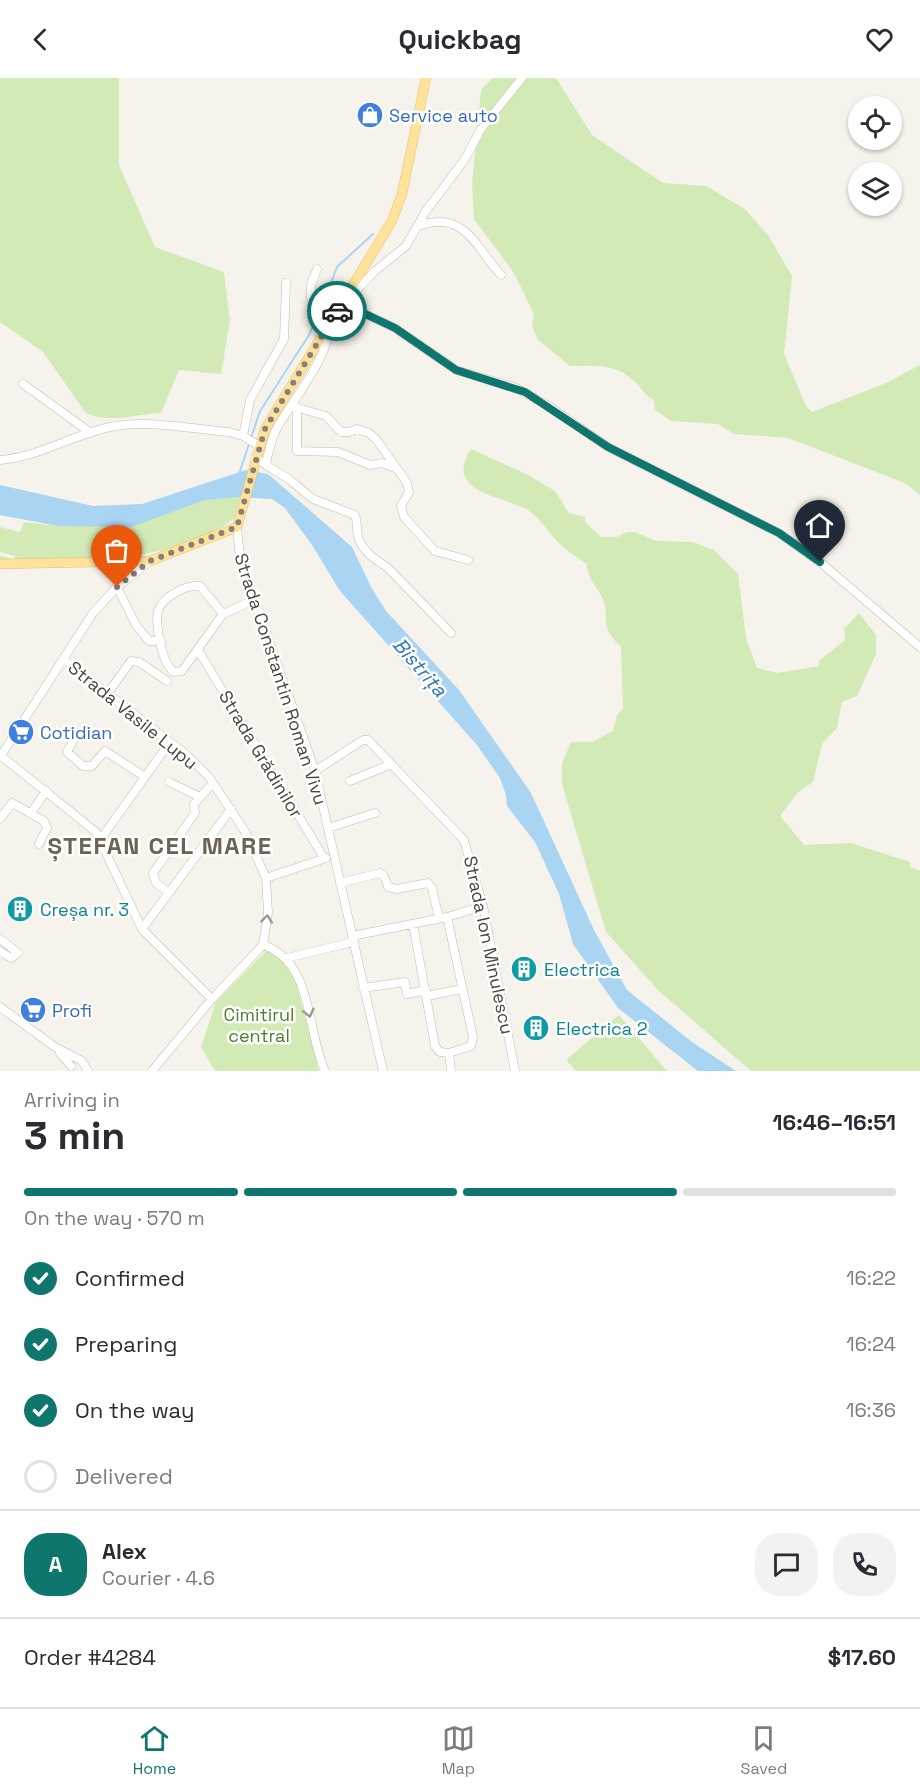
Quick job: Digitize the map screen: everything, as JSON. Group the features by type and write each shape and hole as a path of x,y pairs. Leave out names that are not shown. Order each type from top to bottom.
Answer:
{"main road":[{"path":"0,564 150,561 237,527 257,444 282,399 392,221 402,194 426,78"}],"street":[{"path":"348,293 356,291 375,271 406,246 465,159 493,112 522,78"},
{"path":"418,226 442,221 464,228 501,275"},
{"path":"266,464 273,438 294,406 331,330 331,319 314,304 310,292 317,269"},
{"path":"244,436 250,400 284,339 286,283"},
{"path":"342,303 395,328 456,370 525,392 616,452 779,533 820,562 920,647"},
{"path":"23,384 91,433"},
{"path":"294,406 326,416 340,432 357,429 369,433 388,454 409,487 408,495 402,506 404,517 435,551 468,560"},
{"path":"294,406 297,452 338,452 370,465 382,463 395,468"},
{"path":"0,460 32,455 91,433 133,425 244,436 257,444"},
{"path":"255,458 313,499 356,515 359,540 370,555 376,562 388,568 452,633"},
{"name":"Strada Constantin Roman Vivu","path":"237,527 240,558 315,771 383,1071"},
{"path":"150,561 117,587 93,613 0,756 88,824 100,840 142,929 212,999"},
{"path":"110,562 118,570 120,576 117,587 144,638 154,643 161,641"},
{"path":"223,614 200,586 187,587 159,608 163,660 174,672 182,671 223,614 254,600"},
{"name":"Strada Grădinilor","path":"198,650 324,858"},
{"name":"Strada Vasile Lupu","path":"63,659 170,742 213,783 246,833 266,878 268,913 263,945"},
{"path":"108,693 131,661 139,662 167,681"},
{"path":"77,734 67,752 83,766 92,766 105,751 145,777"},
{"name":"Strada Ion Minulescu","path":"315,771 366,740 464,840 483,906 515,1071"},
{"path":"100,840 170,742"},
{"path":"350,781 389,765"},
{"path":"169,782 200,797"},
{"path":"168,892 156,883 153,873 195,813 194,805 213,783"},
{"path":"31,813 46,791"},
{"path":"0,819 3,806 14,803 31,813 47,825 39,844"},
{"path":"142,929 231,809"},
{"path":"328,828 375,813"},
{"path":"266,878 334,856"},
{"path":"340,883 380,873 384,876 388,887 393,890 428,883 432,888 443,917 462,990 473,1043 467,1048 449,1053 440,1052 435,1046 413,924"},
{"path":"287,958 483,906"},
{"path":"0,939 18,953 11,958 0,951"},
{"path":"152,1071 212,999 263,945 281,952 287,958 303,990 316,1048 325,1071"},
{"path":"363,988 405,982 407,994 462,990"},
{"path":"0,1008 55,1047 72,1067 82,1061 85,1070"},
{"path":"449,1053 451,1071"}],"green space":[{"path":"0,78 119,78 119,165 155,247 224,272 230,321 221,374 179,370 161,413 104,418 86,413 43,352 0,322"},
{"path":"492,78 556,78 592,135 663,183 706,186 745,209 768,235 792,276 784,354 806,406 812,412 886,383 920,365 920,495 905,483 788,438 734,434 718,424 671,421 655,410 654,400 627,375 612,368 570,366 538,340 532,326 534,314 514,273 474,219 472,184 481,90"},
{"path":"471,449 526,474 555,491 569,513 585,517 585,522 601,537 617,537 627,532 635,532 656,541 693,542 714,550 738,574 746,638 757,668 778,673 819,666 819,661 845,640 844,629 859,613 876,635 876,654 857,696 842,702 837,728 822,744 813,782 798,792 780,816 804,845 851,843 910,862 910,867 920,871 920,1071 751,1071 658,990 606,932 562,784 562,764 571,742 592,742 613,731 617,715 623,709 621,647 609,633 603,599 590,578 587,564 563,547 532,513 481,492 471,485 465,476 464,464"},
{"path":"240,497 234,519 207,535 179,546 121,557 0,560 0,556 14,559 15,556 0,552 0,527 20,532 24,522 58,526 131,526 205,500"},
{"name":"Cimitirul central","path":"267,950 285,961 296,982 319,1071 215,1071 201,1047 216,1002"},
{"path":"619,1015 667,1071 576,1071 566,1060"}],"water":[{"name":"Bistrița","path":"246,470 268,474 352,547 371,587 386,611 459,690 531,793 594,930 627,990 692,1042 736,1071 698,1071 618,1008 573,944 559,894 535,842 507,806 500,778 477,745 340,591 312,545 285,508 272,499 240,497 205,500 131,527 58,526 0,515 0,485 93,506 142,504"}],"waterway":[{"path":"322,306 337,267 373,234"},
{"path":"239,474 260,411 309,335 320,311"}],"way so far":[{"path":"117,587 150,561 237,527 265,429 337,311"}],"place":[{"name":"Service auto","path":"370,115"},
{"name":"Cotidian","path":"21,732"},
{"name":"Creșa nr. 3","path":"20,909"},
{"name":"Electrica","path":"524,969"},
{"name":"Profi","path":"33,1010"},
{"name":"Electrica 2","path":"536,1028"}],"district":[{"name":"ȘTEFAN CEL MARE","path":"160,845"}],"route":[{"path":"337,311 342,303 366,313 395,328 456,370 525,392 608,447 779,533 820,562"}]}
